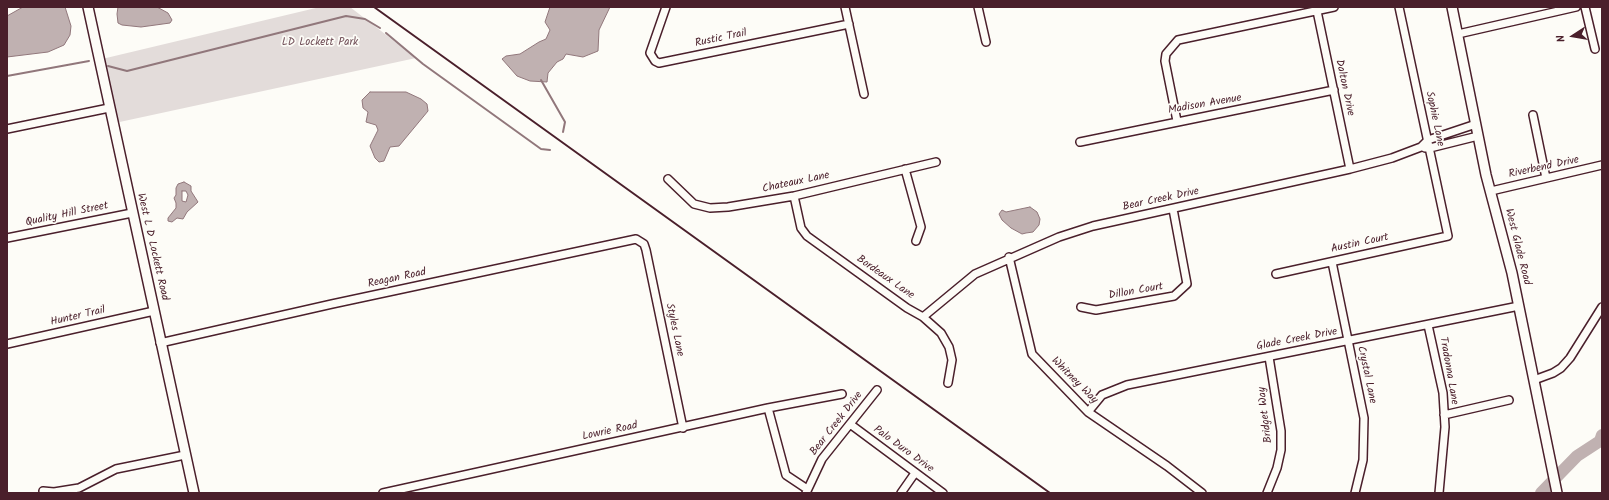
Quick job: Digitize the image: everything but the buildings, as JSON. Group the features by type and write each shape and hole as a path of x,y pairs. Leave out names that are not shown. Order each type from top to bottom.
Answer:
{"main road":[{"name":"West L D Lockett Road","path":"88,7 160,343 194,493"},
{"name":"West Glade Road","path":"1452,7 1478,136 1512,273 1557,493"}],"street":[{"name":"Rustic Trail","path":"666,7 650,53 651,57 659,63 849,24"},
{"path":"845,7 864,94"},
{"path":"978,7 986,42"},
{"path":"1177,121 1165,61 1166,54 1178,40 1334,7"},
{"name":"Sophie Lane","path":"1399,7 1448,236"},
{"path":"1458,34 1576,7"},
{"path":"1585,7 1595,49"},
{"name":"Dalton Drive","path":"1317,11 1350,170"},
{"name":"Madison Avenue","path":"1080,142 1177,121 1214,116 1334,90"},
{"path":"7,129 109,108"},
{"path":"1533,115 1546,178"},
{"name":"Bear Creek Drive","path":"924,317 975,274 1010,257 1059,237 1093,226 1350,170 1392,158 1421,147 1428,140 1476,124"},
{"name":"Bear Creek Drive","path":"1421,147 1430,148 1478,136"},
{"name":"Chateaux Lane","path":"668,179 694,204 710,208 728,207 794,196 936,162"},
{"name":"Riverbend Drive","path":"1491,191 1602,165"},
{"path":"905,169 920,220 920,232 916,241"},
{"name":"Bordeaux Lane","path":"794,196 801,228 808,236 907,308 924,317 942,333 949,347 952,360 948,383"},
{"name":"Dillon Court","path":"1081,307 1096,310 1174,296 1187,284 1172,209"},
{"name":"Quality Hill Street","path":"7,238 132,212"},
{"name":"Austin Court","path":"1276,274 1448,236"},
{"name":"Reagan Road","path":"160,343 340,302 630,240 638,240"},
{"name":"Styles Lane","path":"638,240 644,244 646,250 683,428"},
{"name":"Whitney Way","path":"1010,257 1032,354 1088,412 1202,493"},
{"name":"Crystal Lane","path":"1332,262 1364,418 1363,460 1355,493"},
{"name":"Glade Creek Drive","path":"1088,412 1102,395 1127,385 1519,306"},
{"path":"1534,380 1553,373 1561,368 1570,358 1602,307"},
{"name":"Hunter Trail","path":"7,344 154,311"},
{"name":"Tradonna Lane","path":"1428,325 1443,393 1445,427 1439,493"},
{"name":"Bridget Way","path":"1267,493 1273,480 1281,450 1281,431 1269,357"},
{"name":"Bear Creek Drive","path":"806,491 822,459 877,390"},
{"name":"Lowrie Road","path":"383,493 683,428 768,408 842,394"},
{"path":"1444,415 1509,400"},
{"path":"768,408 786,475 806,491"},
{"name":"Palo Duro Drive","path":"850,424 943,493"},
{"path":"43,491 54,492 79,488 116,469 185,455"},
{"path":"901,493 915,473"}],"green space":[{"name":"LD Lockett Park","path":"320,7 350,7 416,58 115,123 102,59"}],"shaded area":[{"path":"23,7 65,7 71,26 70,35 64,45 48,52 7,57 7,16"},
{"path":"118,7 157,7 168,13 172,20 170,23 141,27 122,25 118,23"},
{"path":"550,7 610,7 599,30 598,51 583,57 566,54 563,59 557,62 548,73 547,82 530,81 517,76 502,59 506,56 520,54 546,39 550,30 545,22"},
{"path":"370,92 406,92 421,99 427,104 428,111 399,146 390,147 384,161 379,162 375,158 370,146 378,130 376,125 366,122 368,112 363,108 362,100"},
{"path":"184,182 191,186 191,191 198,202 187,212 183,219 177,218 172,222 168,221 168,218 176,208 174,198 178,184","holes":["182,191 186,191 188,195 186,202 182,201"]},
{"path":"1030,207 1037,212 1040,219 1039,225 1033,232 1022,234 1011,228 1002,220 999,214 1002,210 1006,212"}],"waterway":[{"path":"108,66 127,71 346,16 365,19 380,28"},
{"path":"386,33 423,64 541,149 550,150"},
{"path":"7,76 89,61"},
{"path":"541,80 565,122 563,132"},
{"path":"1541,493 1577,456 1600,441 1602,435"}],"railway":[{"path":"374,7 1050,493"}]}
